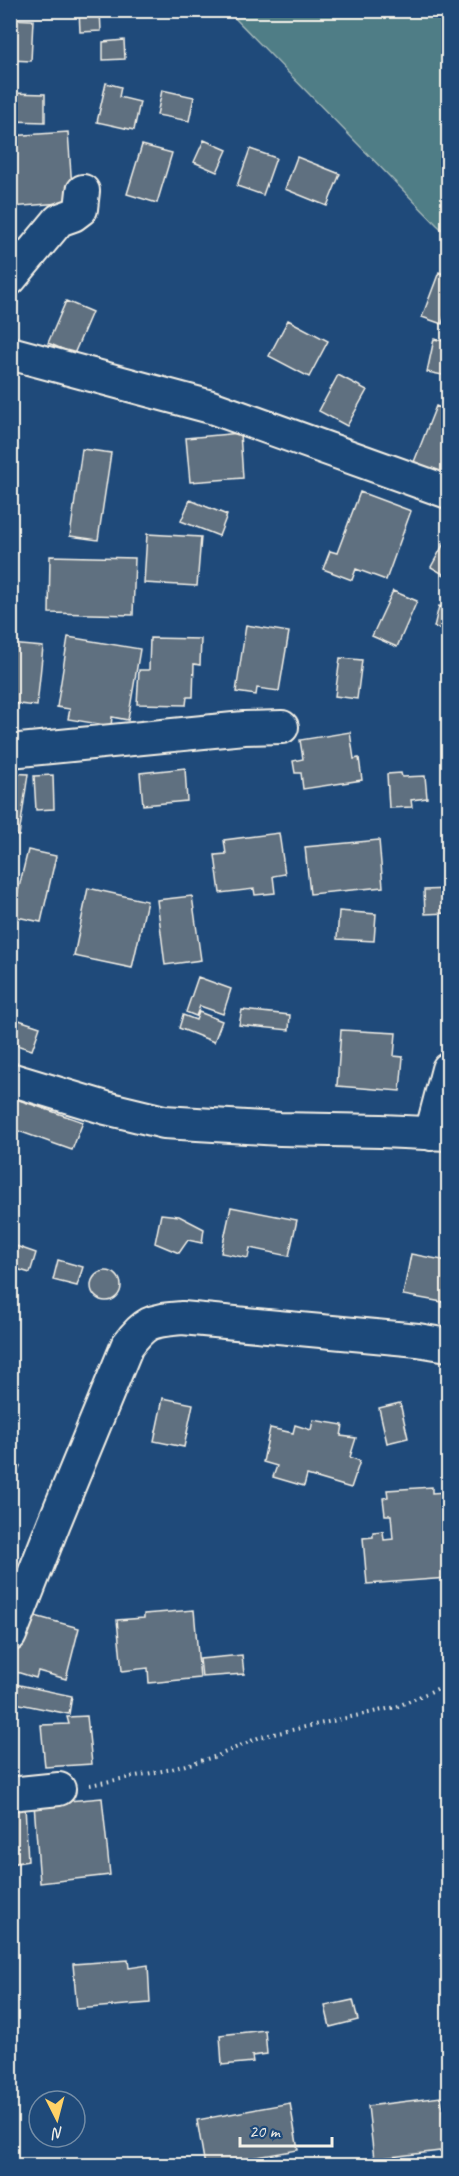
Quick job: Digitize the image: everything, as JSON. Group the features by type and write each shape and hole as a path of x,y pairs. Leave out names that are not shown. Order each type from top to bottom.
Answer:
{"street":[{"path":"10,279 59,220 81,209 82,191"},
{"path":"10,352 211,407 448,492"},
{"path":"10,751 244,728 282,727"},
{"path":"10,1079 106,1108 164,1122 279,1129 440,1134 448,1069"},
{"path":"10,1635 127,1346 140,1329 154,1321 182,1318 418,1340 448,1345"},
{"path":"10,1794 59,1789"}],"path":[{"path":"59,1789 172,1769 217,1756 260,1737 396,1707 448,1684"}],"green space":[{"path":"228,11 448,11 448,235 437,225"}],"building":[{"path":"79,10 100,10 101,31 80,32"},
{"path":"10,19 33,20 31,61 10,60"},
{"path":"124,40 125,59 103,60 103,42"},
{"path":"106,83 121,87 119,97 140,102 134,130 97,122"},
{"path":"162,90 194,97 189,121 157,115"},
{"path":"10,93 45,94 45,122 10,121"},
{"path":"68,132 73,202 11,207 10,136"},
{"path":"204,140 227,150 217,172 194,162"},
{"path":"142,145 172,153 157,203 127,194"},
{"path":"250,149 276,158 263,195 237,186"},
{"path":"297,157 340,174 327,206 285,189"},
{"path":"439,272 448,276 448,306 442,324 422,317"},
{"path":"66,301 92,312 74,354 48,343"},
{"path":"288,320 328,341 309,377 269,356"},
{"path":"434,339 448,342 448,376 427,372"},
{"path":"338,375 367,390 347,426 319,411"},
{"path":"436,406 448,411 448,481 412,467"},
{"path":"240,433 243,478 190,482 186,438"},
{"path":"82,449 111,453 98,540 70,536"},
{"path":"360,492 411,511 386,580 356,569 352,580 323,569 330,551 337,553"},
{"path":"190,500 227,515 219,536 181,521"},
{"path":"147,534 201,537 197,586 144,583"},
{"path":"448,536 448,577 431,567"},
{"path":"50,556 135,558 133,615 49,613"},
{"path":"393,591 417,601 397,647 372,636"},
{"path":"439,606 448,609 448,631 434,627"},
{"path":"246,625 289,632 279,691 257,688 256,695 236,692"},
{"path":"68,637 140,649 128,720 112,717 111,726 68,719 70,709 57,707"},
{"path":"150,638 201,639 200,665 194,664 193,697 187,697 186,705 137,704 139,670 149,670"},
{"path":"10,644 43,647 37,706 10,703"},
{"path":"340,658 362,660 357,699 335,696"},
{"path":"350,732 354,759 359,758 362,780 303,789 301,773 295,773 293,761 303,759 300,740"},
{"path":"185,768 187,801 143,805 140,773"},
{"path":"10,773 28,774 19,836 10,835"},
{"path":"401,773 402,777 425,776 427,798 411,800 412,807 389,808 387,774"},
{"path":"53,775 54,809 36,810 34,776"},
{"path":"279,833 285,874 273,876 275,893 255,895 254,889 220,893 215,855 226,854 224,840"},
{"path":"379,840 383,887 310,894 305,847"},
{"path":"28,850 56,856 41,922 12,916"},
{"path":"88,888 147,901 132,968 74,956"},
{"path":"448,889 448,913 425,914 424,890"},
{"path":"192,896 201,960 165,965 157,900"},
{"path":"339,911 376,914 374,941 337,939"},
{"path":"198,977 231,989 223,1014 200,1006 196,1016 186,1012"},
{"path":"242,1010 290,1015 289,1030 239,1025"},
{"path":"199,1012 222,1021 214,1042 179,1028 183,1015 196,1020"},
{"path":"10,1017 40,1027 32,1050 10,1043"},
{"path":"341,1030 396,1033 394,1056 403,1057 400,1091 337,1086"},
{"path":"13,1098 83,1122 72,1150 10,1128 10,1104"},
{"path":"231,1207 297,1220 289,1256 250,1248 248,1258 221,1253"},
{"path":"161,1214 179,1216 204,1229 202,1243 188,1240 179,1253 155,1243"},
{"path":"10,1244 36,1253 30,1273 10,1267"},
{"path":"411,1254 448,1261 448,1303 403,1295"},
{"path":"58,1260 83,1267 77,1286 53,1280"},
{"path":"106,1271 117,1275 121,1286 117,1297 106,1301 95,1297 91,1286 95,1275"},
{"path":"163,1398 193,1404 184,1447 154,1441"},
{"path":"400,1403 408,1438 387,1443 379,1408"},
{"path":"313,1420 343,1425 341,1436 356,1438 350,1457 360,1461 351,1488 307,1475 304,1486 273,1477 277,1466 263,1462 270,1428 293,1433 295,1425 311,1430"},
{"path":"10,1462 20,1466 10,1489"},
{"path":"432,1487 432,1493 446,1492 448,1578 367,1584 363,1538 373,1537 373,1532 383,1531 384,1540 393,1539 391,1515 385,1515 383,1498 388,1497 387,1490"},
{"path":"194,1610 200,1678 149,1683 148,1668 122,1671 117,1620 144,1618 144,1614"},
{"path":"24,1613 79,1628 66,1679 38,1671 36,1678 10,1670 10,1661"},
{"path":"242,1655 244,1674 202,1677 200,1659"},
{"path":"10,1683 72,1696 69,1714 10,1702"},
{"path":"87,1716 92,1764 45,1767 41,1725 69,1724 67,1717"},
{"path":"102,1798 110,1875 40,1883 34,1804"},
{"path":"25,1806 28,1861 10,1864 10,1809"},
{"path":"128,1960 129,1968 148,1965 150,2003 77,2009 73,1964"},
{"path":"353,2000 358,2020 330,2027 325,2006"},
{"path":"265,2030 267,2054 252,2056 253,2062 222,2065 220,2035"},
{"path":"441,2097 448,2150 374,2159 368,2106"},
{"path":"290,2103 298,2150 205,2166 197,2120"}]}
